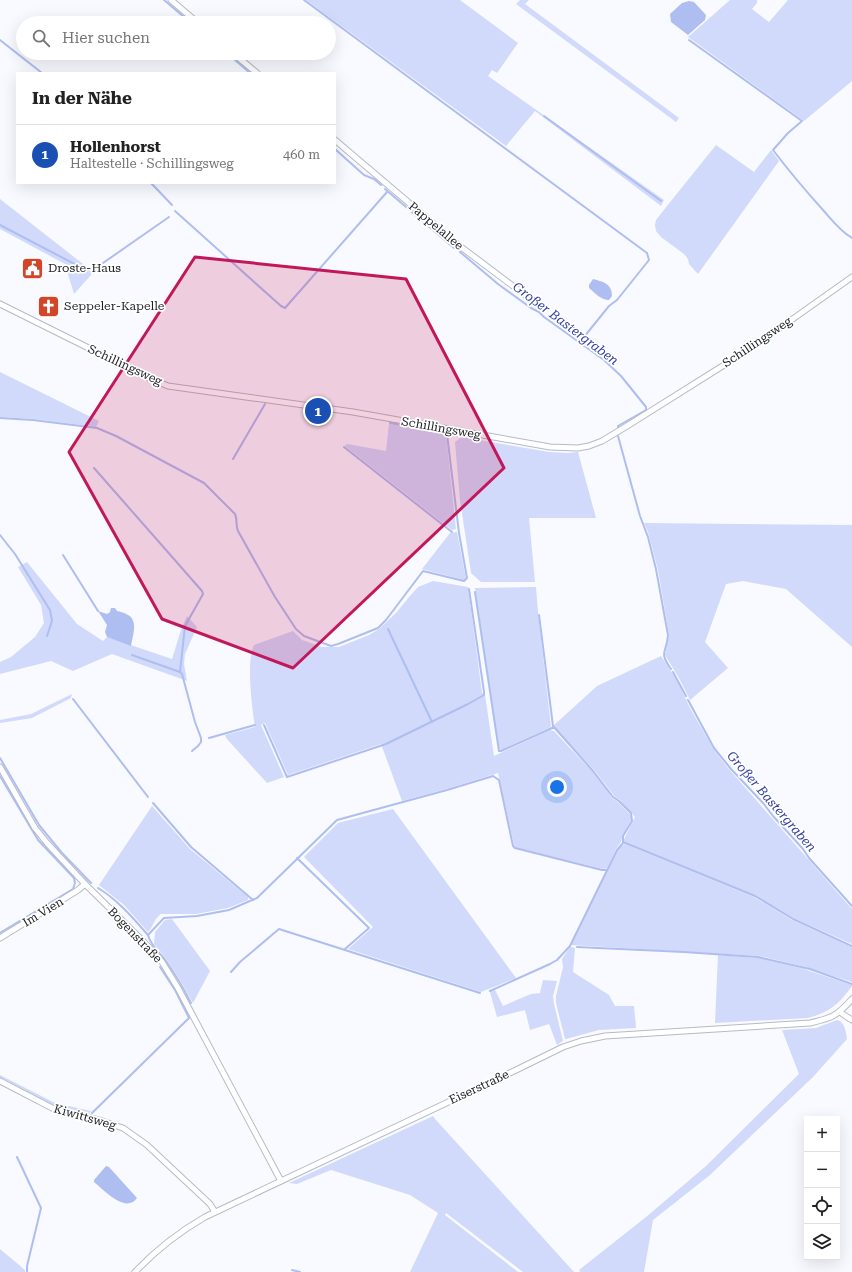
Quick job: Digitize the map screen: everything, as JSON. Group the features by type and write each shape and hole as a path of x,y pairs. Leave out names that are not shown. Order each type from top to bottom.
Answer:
{"street":[{"path":"171,0 190,16"},
{"path":"241,60 256,72"},
{"name":"Pappelallee","path":"336,141 461,247 541,307"},
{"name":"Schillingsweg","path":"0,304 168,386 353,412 568,449 589,446 627,426 756,345 852,277"},
{"name":"Bogenstraße","path":"0,767 35,828 47,843 162,962 178,988 281,1181"},
{"name":"Im Vien","path":"0,938 78,890 85,884"},
{"name":"Eiserstraße","path":"135,1272 170,1240 189,1226 215,1212 563,1047 581,1041 605,1036 810,1023 827,1019 840,1012 852,999"},
{"path":"840,1012 852,1020"},
{"name":"Kiwittsweg","path":"0,1081 52,1108 123,1128 148,1145 210,1204 215,1212"}],"highlighted area":[{"path":"195,257 406,279 504,468 293,668 162,619 69,452"}],"shaded area":[{"path":"306,0 460,0 518,43 497,73 492,70 488,76 664,200 661,206 535,111 506,146 336,22 336,16 328,16"},
{"path":"520,0 529,0 525,4 679,118 676,122 516,4"},
{"path":"730,0 757,0 757,3 752,9 769,22 788,0 852,0 852,81 804,121 688,37"},
{"path":"689,1 694,2 706,15 705,20 688,35 671,22 670,14 682,3"},
{"path":"716,145 754,172 771,150 779,161 698,274 689,264 688,259 684,254 661,237 656,231 655,225 656,220"},
{"path":"0,199 83,264 91,268 91,275 74,294 65,264 0,229"},
{"path":"593,279 609,286 612,296 609,300 601,298 589,288 589,285"},
{"path":"0,372 99,421 96,427 35,419 0,417"},
{"path":"389,424 446,434 456,529 452,530 345,446 347,444 386,451"},
{"path":"462,437 549,452 578,452 596,518 529,518 535,582 481,582 471,573 460,500 455,442"},
{"path":"644,523 852,525 852,647 786,589 743,581 726,584 705,642 728,668 690,700 665,655 669,635 658,570 648,532"},
{"path":"457,532 466,579 464,580 422,569 450,533"},
{"path":"27,562 77,624 103,641 107,637 172,659 187,616 197,627 185,654 184,664 187,681 112,654 73,671 51,661 0,674 0,662 11,657 35,637 44,623 41,605 18,567"},
{"path":"433,581 468,587 482,693 485,695 494,756 550,730 554,731 602,782 612,798 631,815 631,820 607,868 603,869 516,848 514,845 498,773 402,801 381,744 288,775 265,723 261,725 284,777 267,783 226,738 225,735 255,727 251,697 250,673 250,662 254,645 293,631 302,640 322,647 339,647 369,635 379,629 396,613 418,587"},
{"path":"536,587 551,727 501,750 499,749 475,588"},
{"path":"111,608 115,608 117,611 125,613 133,620 134,632 131,646 107,637 105,632 107,625 98,611 107,614 110,612"},
{"path":"661,656 677,680 690,708 714,750 728,768 852,909 852,944 793,918 755,896 623,841 635,817 620,800 615,797 594,770 553,726 597,686"},
{"path":"72,694 71,698 32,718 0,723 0,720 31,714"},
{"path":"152,806 190,849 248,897 248,900 228,908 196,914 161,914 148,932 124,905 99,885"},
{"path":"393,809 516,978 481,992 348,949 373,927 304,857 338,823"},
{"path":"625,844 754,897 792,920 852,947 852,982 802,966 760,956 571,945 617,851"},
{"path":"172,919 210,971 193,1003 175,972 154,944 155,932 165,920"},
{"path":"570,947 575,948 573,972 609,995 615,1006 634,1006 636,1028 599,1030 565,1039 556,1003 556,996 563,967 562,959"},
{"path":"718,955 760,958 801,968 852,986 843,998 828,1010 816,1016 808,1018 715,1023"},
{"path":"543,980 557,981 553,996 563,1041 557,1045 549,1024 530,1030 525,1010 497,1017 490,992 495,990 503,1006 531,994 540,993"},
{"path":"837,1020 842,1023 846,1030 847,1039 813,1077 710,1175 653,1220 644,1272 580,1272 579,1270 646,1217 706,1166 799,1074 782,1030 816,1028"},
{"path":"0,1075 55,1103 91,1111 88,1116 53,1107 0,1079"},
{"path":"433,1116 574,1272 523,1272 446,1213 445,1215 518,1272 410,1272 438,1213 410,1195 331,1170 297,1184 289,1183"},
{"path":"106,1166 109,1167 137,1198 132,1202 121,1202 109,1195 94,1182"},
{"path":"0,1249 25,1270 25,1272 0,1272"}],"waterway":[{"name":"Großer Bastergraben","path":"164,0 183,16"},
{"path":"304,0 326,16"},
{"path":"336,24 647,253 649,260 617,300 609,306 584,337 584,346"},
{"path":"0,40 16,53"},
{"path":"689,40 802,121 788,133 773,150 833,221 852,238"},
{"path":"25,60 41,72"},
{"name":"Großer Bastergraben","path":"235,60 249,72"},
{"path":"544,116 661,201"},
{"name":"Großer Bastergraben","path":"336,150 364,175 374,179 381,185"},
{"path":"152,184 172,205"},
{"name":"Großer Bastergraben","path":"385,189 454,248"},
{"path":"175,211 285,308 387,192"},
{"path":"0,225 86,270 93,270 169,217"},
{"name":"Großer Bastergraben","path":"460,252 498,284 604,360 621,376 646,407 646,410 618,426 618,428"},
{"path":"233,459 265,404"},
{"path":"0,418 33,420 97,428 116,436 204,483 235,514 238,531 275,597 296,629 304,636 331,646 378,628 386,620 423,571 464,581 467,578 459,533 447,434 390,423"},
{"name":"Großer Bastergraben","path":"618,436 656,569 668,635 664,655 671,669"},
{"path":"344,447 452,532"},
{"path":"94,468 202,591 203,594 185,626 180,672"},
{"path":"0,535 15,554 50,610 52,621 47,636"},
{"path":"63,555 98,611"},
{"path":"264,725 287,777 386,744 484,695 469,589"},
{"path":"475,592 499,751 554,728"},
{"path":"490,991 550,964 557,960 570,946 617,850 623,843 623,836 632,821 631,813 613,797 593,771 553,726 539,615"},
{"path":"388,629 432,722"},
{"path":"132,655 182,674 201,738 201,742 192,751"},
{"name":"Großer Bastergraben","path":"673,672 686,696"},
{"path":"73,699 148,797"},
{"name":"Großer Bastergraben","path":"688,700 714,748 852,906"},
{"path":"209,738 255,725"},
{"path":"0,758 39,825 62,853 91,883"},
{"path":"0,776 38,840 74,878 75,883 73,889 0,933"},
{"path":"98,888 119,904 148,935 164,918 197,916 229,910 257,898 337,820 493,776 499,780 513,846 515,848 607,870"},
{"path":"153,803 191,847 253,900"},
{"path":"623,842 755,896 793,919 852,946"},
{"path":"297,858 369,928 345,949"},
{"path":"231,972 240,962 279,929 480,993"},
{"path":"148,935 153,946 164,958 183,987 191,1003"},
{"path":"577,947 758,957 810,969 852,984"},
{"path":"92,1113 189,1018 175,990 160,967"},
{"path":"17,1157 41,1208 27,1266 27,1272"},
{"path":"292,1270 300,1272"}],"place":[{"name":"Droste-Haus","path":"33,268"},
{"name":"Seppeler-Kapelle","path":"48,306"},
{"name":"Hollenhorst","path":"318,411"}]}
